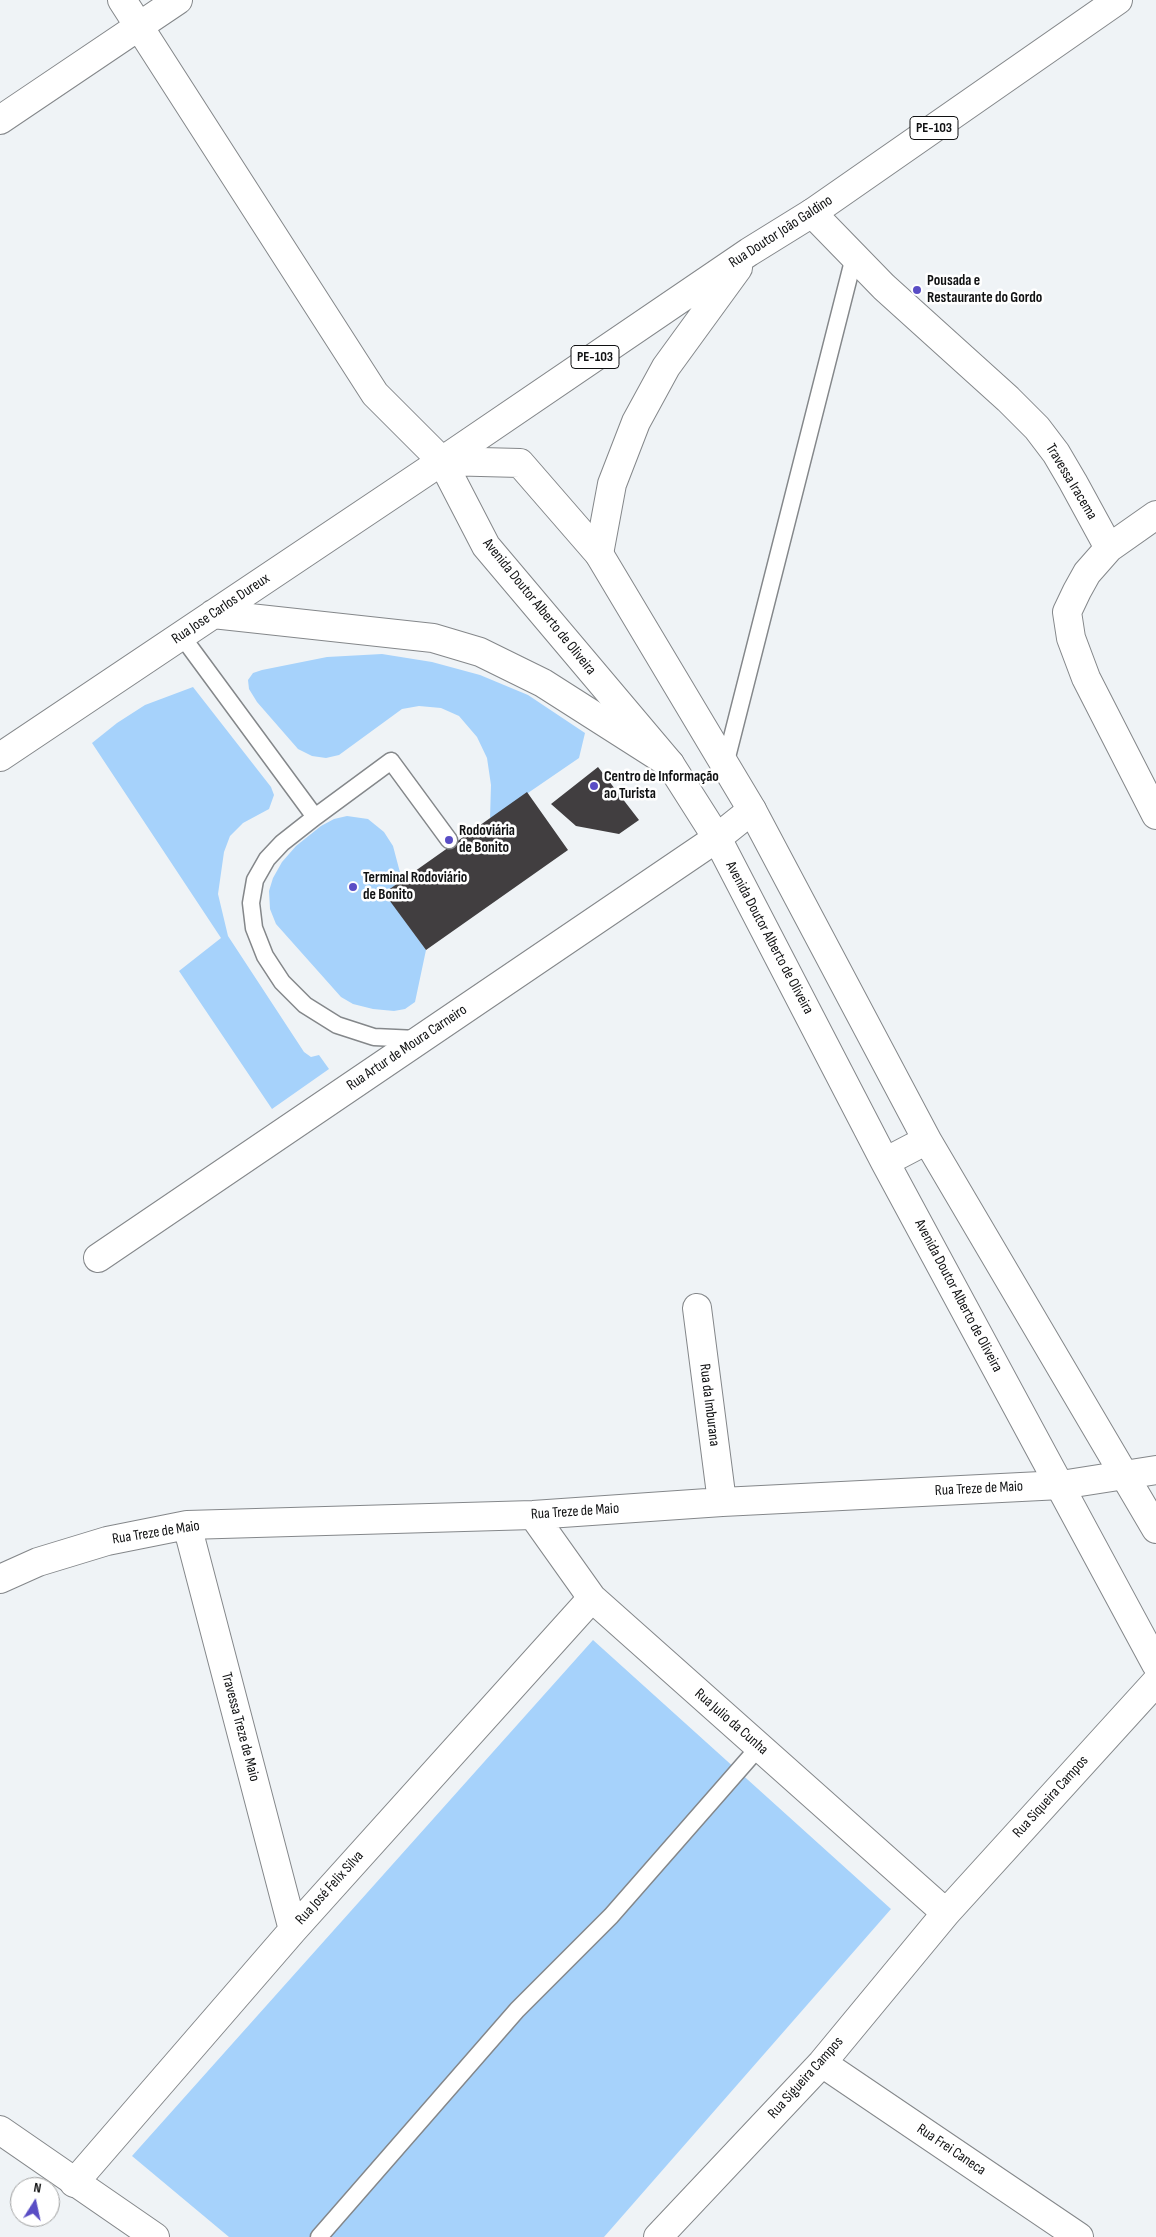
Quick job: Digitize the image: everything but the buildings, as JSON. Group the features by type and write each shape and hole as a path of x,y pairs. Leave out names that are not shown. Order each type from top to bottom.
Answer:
{"street":[{"name":"Avenida Doutor Alberto de Oliveira","path":"122,0 375,394 442,461 486,546 670,764 716,838 885,1162 1156,1664"},
{"path":"0,120 178,0"},
{"name":"Rua Doutor João Galdino","path":"442,461 749,252 812,213 1118,0"},
{"name":"Travessa Iracema","path":"812,213 884,287 1008,399 1037,428 1056,453 1109,548"},
{"path":"599,554 612,484 636,422 666,367 749,252"},
{"path":"442,461 520,464 599,554 752,810 927,1140 1156,1528"},
{"name":"Rua Jose Carlos Dureux","path":"0,756 442,461"},
{"path":"1156,515 1109,548 1087,573 1076,591 1067,612 1071,638 1086,678 1156,815"},
{"path":"213,614 433,638 480,652 543,683 670,764"},
{"name":"Rua Artur de Moura Carneiro","path":"98,1258 716,838 752,810"},
{"path":"885,1162 927,1140"},
{"name":"Rua da Imburana","path":"697,1308 722,1502"},
{"name":"Rua Treze de Maio","path":"0,1579 38,1562 107,1541 187,1525 533,1515 722,1502 1060,1485 1156,1470"},
{"name":"Rua Julio da Cunha","path":"533,1515 592,1598 946,1913"},
{"name":"Travessa Treze de Maio","path":"187,1525 293,1930"},
{"name":"Rua José Felix Silva","path":"74,2182 293,1930 592,1598"},
{"name":"Rua Siqueira Campos","path":"946,1913 1156,1682"},
{"name":"Rua Sigueira Campos","path":"658,2237 822,2063 946,1913"},
{"name":"Rua Frei Caneca","path":"822,2063 1079,2237"},
{"path":"0,2130 155,2237"}],"lane":[{"path":"725,765 854,257"},
{"path":"181,636 315,817"},
{"path":"420,1038 374,1037 337,1025 305,1005 282,982 265,956 254,928 251,903 255,880 267,859 282,843 391,761 449,840"},
{"path":"319,2237 499,2029 537,1987 612,1916 759,1746"}],"shaded area":[{"path":"382,654 432,662 480,675 528,695 585,733 579,758 490,819 491,785 487,758 477,737 459,716 441,708 419,706 402,709 339,755 326,758 312,756 298,749 257,702 249,689 248,680 253,673 262,670 327,657"},
{"path":"193,687 271,787 274,795 269,809 243,823 230,836 224,852 218,894 228,936 304,1052 311,1057 319,1055 329,1069 272,1109 179,971 221,938 92,743 117,723 145,705"},
{"path":"347,816 368,819 384,832 393,846 402,880 385,893 426,950 415,1002 405,1009 394,1011 373,1009 353,1004 341,997 276,924 270,909 269,891 273,878 282,862 296,846 321,826 334,819"},
{"path":"593,1640 891,1909 604,2237 229,2237 132,2156"}],"place":[{"name":"Pousada e Restaurante do Gordo","path":"917,290"},
{"name":"Centro de Informação ao Turista","path":"594,786"},
{"name":"Rodoviária de Bonito","path":"449,840"},
{"name":"Terminal Rodoviário de Bonito","path":"353,887"}]}
